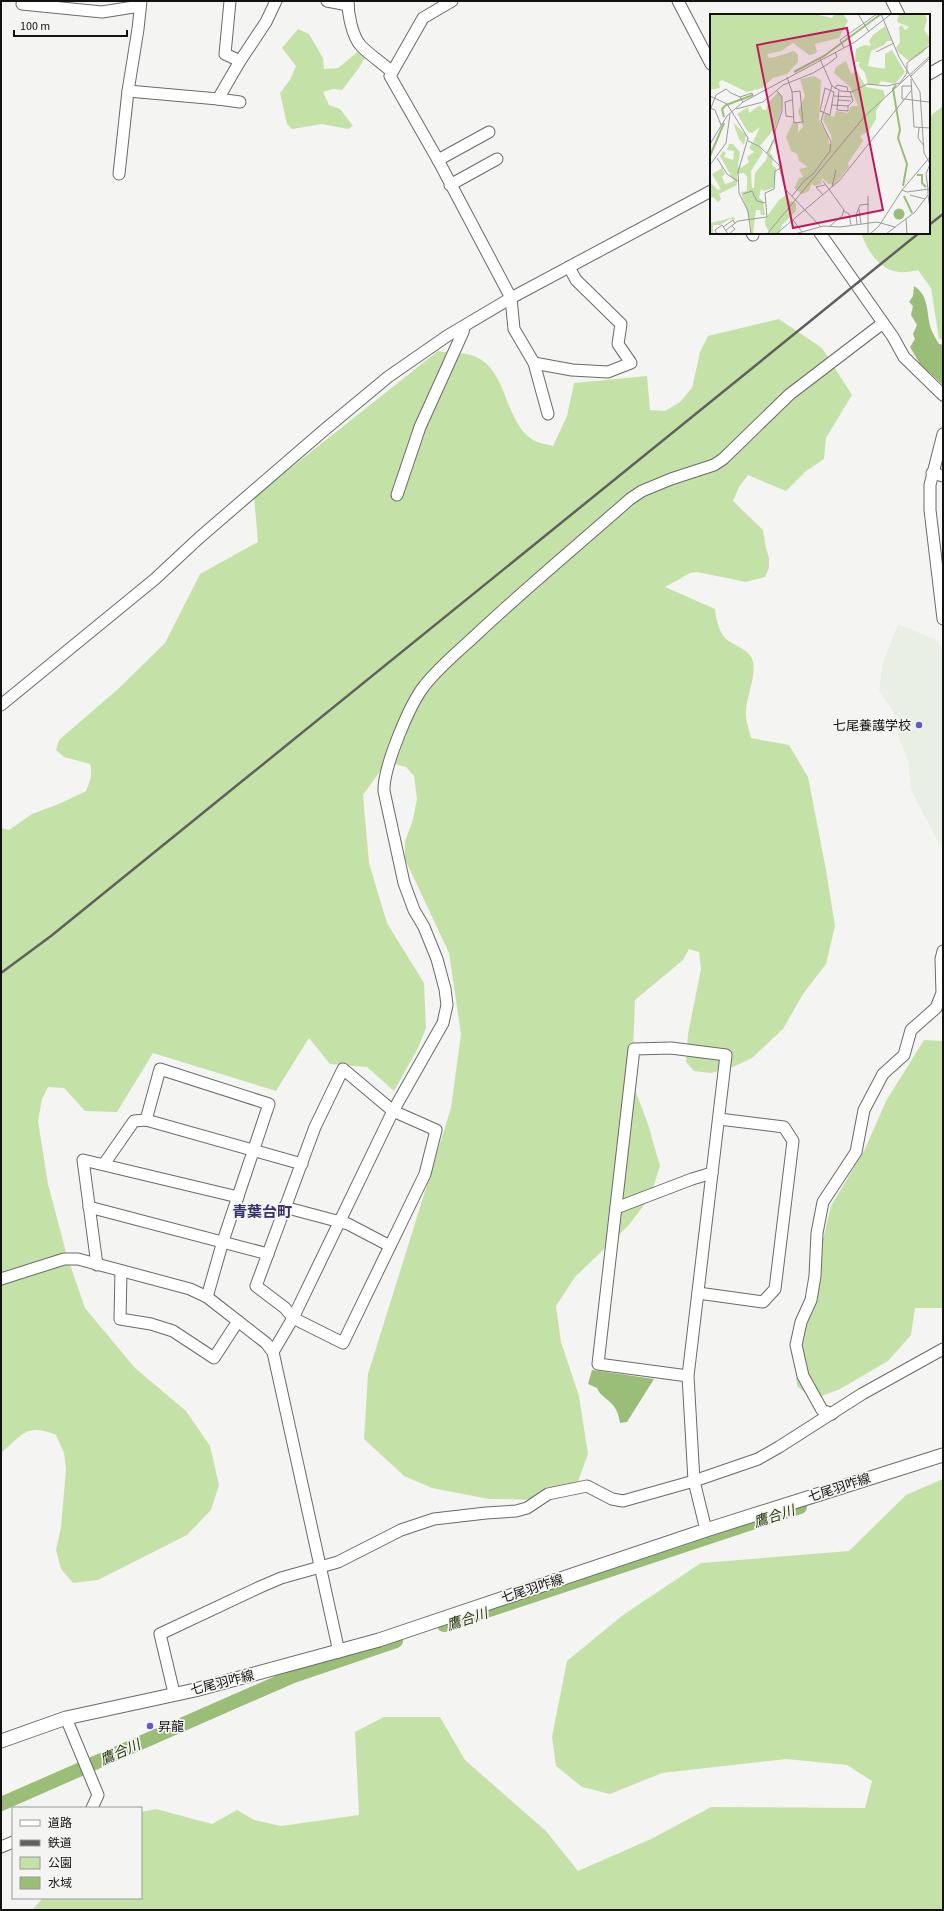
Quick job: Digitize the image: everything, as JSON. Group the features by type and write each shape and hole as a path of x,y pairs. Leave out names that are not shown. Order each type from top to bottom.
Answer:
{"main road":[{"name":"七尾羽咋線","path":"1,1741 66,1718 174,1693 195,1690 339,1652 706,1530 943,1455"}],"street":[{"path":"230,1 225,54 240,61"},
{"path":"218,99 240,61 266,22 276,1"},
{"path":"326,1 348,3 357,40 361,46 392,72"},
{"path":"452,1 423,18 390,76 438,160 511,298 514,329 534,363 548,414"},
{"path":"678,1 710,62"},
{"path":"892,1 898,14"},
{"path":"22,4 102,12 140,3 119,174"},
{"path":"930,72 943,66"},
{"path":"128,91 240,102"},
{"path":"438,160 490,132"},
{"path":"450,185 497,159"},
{"path":"1,705 156,579 317,436 388,377 447,336 511,298 710,192"},
{"path":"823,234 883,323 904,357 943,396"},
{"path":"534,363 572,370 608,372 630,363 618,344 621,324 576,280 569,267"},
{"path":"273,1352 293,1318 393,1111 443,1023 447,1005 445,988 437,959 406,889 384,791 384,783 391,755 417,696 438,671 496,616 630,499 642,491 714,465 723,459 790,394 883,323"},
{"path":"397,494 420,427 464,332 464,327"},
{"path":"943,434 930,485 930,510 943,618"},
{"path":"932,473 943,476"},
{"path":"832,1414 822,1410 802,1376 796,1344 801,1322 811,1300 816,1276 817,1233 823,1202 856,1152 864,1110 883,1074 904,1055 911,1030 936,1008 942,993 941,959 943,951"},
{"path":"688,1376 598,1364 634,1049 671,1048 726,1055 688,1376 694,1481 706,1530"},
{"path":"146,1120 160,1069 269,1104 223,1241 207,1297"},
{"path":"343,1069 393,1111 436,1130 425,1174 343,1343 293,1318 285,1308 256,1286 284,1207 302,1164 315,1127 343,1069"},
{"path":"698,1294 763,1302 775,1290 794,1141 784,1127 719,1119"},
{"path":"104,1164 134,1121 146,1120 302,1164"},
{"path":"97,1266 83,1160 238,1197"},
{"path":"616,1208 692,1179 712,1173"},
{"path":"89,1207 268,1254"},
{"path":"284,1207 340,1222 390,1246"},
{"path":"1,1279 64,1259 78,1259 97,1266 190,1289 207,1297 266,1343 273,1352 339,1652"},
{"path":"120,1271 120,1319 151,1324 173,1331 214,1358 238,1321"},
{"path":"174,1693 160,1634 260,1587 281,1578 320,1568 358,1553 401,1530 434,1519 486,1513 516,1512 527,1508 548,1494 587,1486 612,1499 623,1501 694,1481 758,1458 779,1447 862,1394 943,1349"},
{"path":"66,1718 97,1794 97,1800 93,1807"},
{"path":"1,1848 12,1842"}],"shaded area":[{"name":"七尾養護学校","path":"898,624 936,640 943,649 943,847 936,838 911,790 908,761 899,739 893,711 879,691 883,662"}],"green space":[{"path":"298,29 309,34 323,58 324,69 338,68 360,50 366,56 359,68 342,90 333,89 323,92 329,105 340,109 353,126 348,129 322,124 292,129 287,124 280,93 290,80 296,66 282,48"},
{"path":"943,106 943,340 939,339 931,288 918,270 901,272 885,267 870,252 861,234 930,234 930,116"},
{"path":"779,319 822,348 852,395 826,438 824,459 806,471 786,491 748,475 739,487 733,501 763,530 769,558 769,568 765,577 746,582 697,572 690,573 665,587 715,609 718,625 725,638 745,651 752,658 754,668 746,714 751,738 789,745 808,777 835,926 826,964 803,994 783,1029 752,1058 733,1067 711,1073 694,1071 686,1062 688,1034 701,969 699,952 689,949 683,960 635,1000 632,1082 648,1124 660,1166 650,1197 629,1225 575,1277 556,1306 561,1342 579,1396 588,1454 577,1484 548,1500 489,1499 432,1488 404,1476 364,1439 368,1374 451,1108 461,1034 449,953 405,859 405,841 412,823 417,799 414,776 406,767 395,764 381,770 363,795 369,863 387,923 424,983 426,1028 418,1048 394,1091 367,1067 330,1064 309,1038 276,1091 153,1053 117,1112 85,1111 64,1088 48,1087 42,1099 38,1121 48,1184 67,1256 85,1308 135,1368 186,1411 210,1446 219,1485 211,1510 187,1535 98,1580 73,1583 61,1569 56,1550 61,1527 66,1469 64,1453 56,1435 46,1431 31,1430 20,1436 1,1453 1,828 9,830 32,814 61,803 86,791 90,781 90,764 64,757 56,750 59,740 118,689 165,643 200,574 258,542 254,497 438,351 474,356 485,363 494,372 510,409 523,432 535,441 553,446 567,416 574,383 647,376 650,410 665,411 680,402 692,388 700,352 708,336"},
{"path":"924,1040 943,1041 943,1308 915,1308 911,1335 888,1361 840,1389 822,1396 808,1395 797,1386 795,1356 831,1206 865,1149 886,1101"},
{"path":"943,1479 943,1910 32,1910 42,1899 142,1899 142,1812 156,1809 212,1824 237,1810 254,1820 281,1826 359,1815 355,1732 384,1717 440,1717 465,1760 546,1831 578,1871 651,1839 711,1807 865,1808 872,1781 847,1765 786,1759 662,1773 610,1794 582,1787 556,1766 552,1737 567,1661 623,1615 701,1563 849,1551 906,1495"}],"water":[{"path":"914,286 923,295 927,306 931,329 939,344 943,345 943,385 920,364 910,347 915,339 913,334 917,325 911,315 913,306 909,302 913,296"},
{"path":"592,1370 654,1379 627,1422 620,1423 618,1413 613,1405 600,1393 597,1388 588,1384"}],"waterway":[{"name":"鷹合川","path":"444,1625 800,1507"},
{"name":"鷹合川","path":"1,1804 293,1676 396,1641"}],"railway":[{"path":"930,224 943,214"},
{"path":"1,973 51,936 918,234"}],"place":[{"name":"七尾養護学校","path":"919,725"},
{"name":"昇龍","path":"150,1726"}],"district":[{"name":"青葉台町","path":"262,1212"}]}
